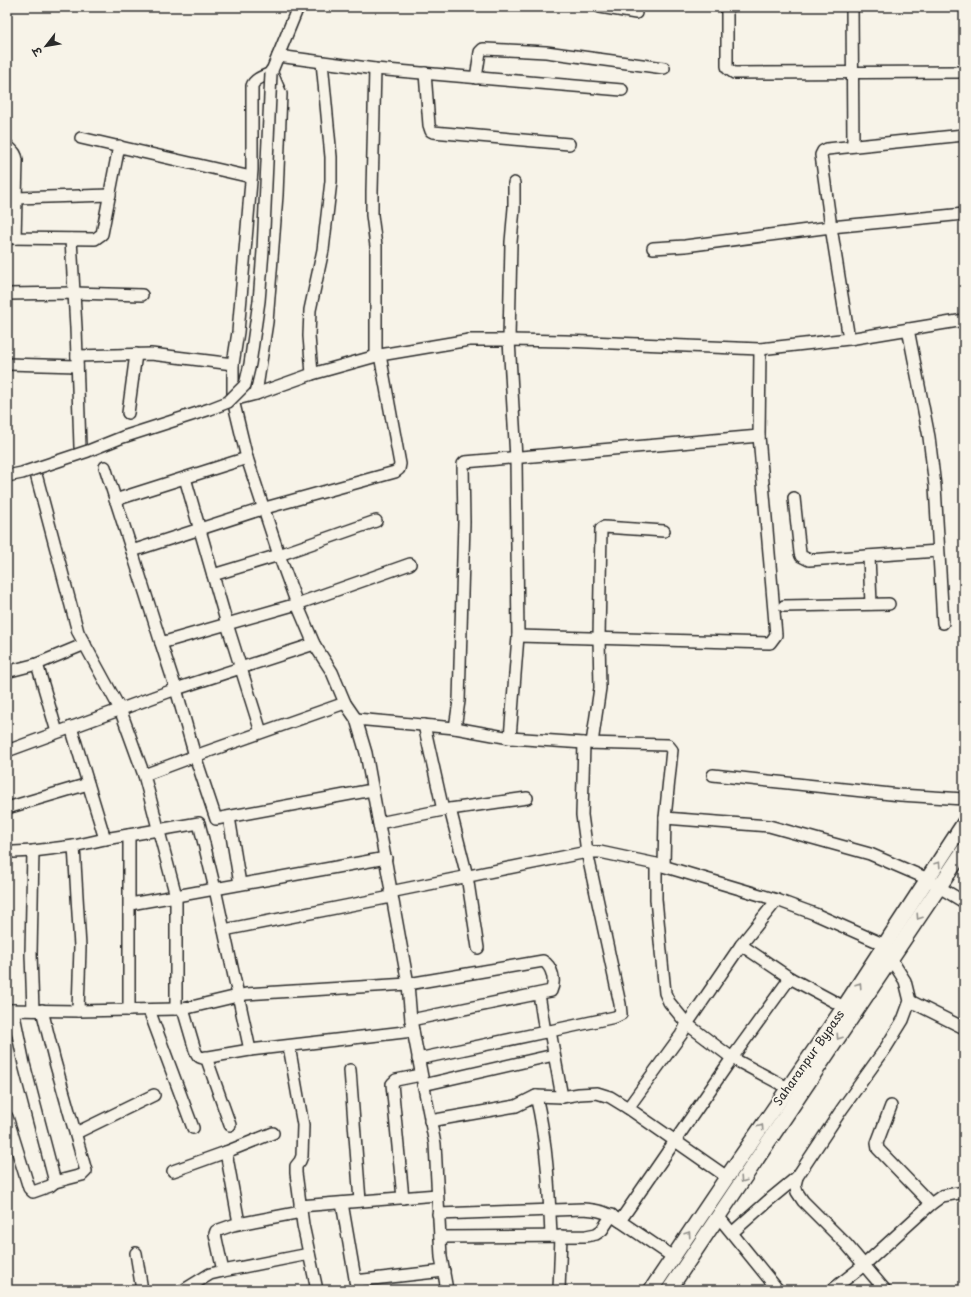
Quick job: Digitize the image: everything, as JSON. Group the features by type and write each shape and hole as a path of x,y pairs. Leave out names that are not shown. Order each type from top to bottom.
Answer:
{"main road":[{"name":"Saharanpur Bypass","path":"651,1290 885,945 933,883 964,823"},
{"path":"669,1290 891,959 933,883 964,850"}],"street":[{"path":"7,476 22,473 88,451 123,437 210,410 228,402 245,385 250,364 259,301 264,251 271,72 298,7"},
{"path":"600,7 636,13"},
{"path":"727,7 727,66 728,69 734,73 964,72"},
{"path":"852,7 853,146"},
{"path":"476,78 480,52 483,49 546,52 664,68"},
{"path":"278,56 375,69 622,90"},
{"path":"312,374 309,336 310,310 323,250 331,181 331,157 322,62"},
{"path":"132,551 265,508 395,472 398,469 400,464 378,355 376,246 372,215 375,69"},
{"path":"271,72 255,81 252,86 251,177 238,332 233,364 233,400 248,458 279,555 297,604 314,644 332,672 345,703 356,719 366,753 408,984 412,1025 435,1144 438,1214 447,1290"},
{"path":"256,394 267,322 279,148 281,94 271,72"},
{"path":"424,73 429,125 430,129 434,132 569,144"},
{"path":"849,339 830,227 822,153 824,150 828,149 853,146 964,136"},
{"path":"81,138 251,177"},
{"path":"7,145 14,151 16,156 16,198 11,238 71,239 95,239 102,234 119,146"},
{"path":"510,738 518,636 516,458 509,340 514,183"},
{"path":"16,198 110,195"},
{"path":"653,248 685,246 830,227 964,214"},
{"path":"71,239 80,446"},
{"path":"7,294 74,293 142,295"},
{"path":"233,400 256,394 312,374 378,355 469,340 509,340 760,349 849,339 964,320"},
{"path":"908,329 929,437 934,486 943,623"},
{"path":"518,636 770,643 774,640 776,635 759,436 760,349"},
{"path":"7,364 77,361 136,354 151,354 233,364"},
{"path":"128,413 136,354"},
{"path":"455,728 459,701 464,522 463,466 465,462 759,436"},
{"path":"115,500 248,458"},
{"path":"105,467 216,819"},
{"path":"37,478 78,632 120,710 144,775 176,896 180,1009 199,1057 289,1046 412,1025 551,991 552,988 551,970 549,965 543,961 408,984 238,996 180,1009 78,1011 10,1010 55,1182"},
{"path":"185,478 227,624 261,732"},
{"path":"794,498 800,553 801,556 809,560 938,551"},
{"path":"213,575 279,555 376,522"},
{"path":"418,1058 548,1032 615,1017 621,1014 587,852 582,815 588,743 600,688 599,638 601,529 604,527 664,531"},
{"path":"869,556 871,604"},
{"path":"161,643 297,604 410,564"},
{"path":"784,606 889,604"},
{"path":"10,671 37,664 85,644"},
{"path":"7,751 176,689 314,644"},
{"path":"37,664 57,732"},
{"path":"144,775 345,703"},
{"path":"356,719 455,728 510,738 588,743 668,745 671,747 672,750 656,899 665,993 669,1002 687,1024 732,1058 788,1088"},
{"path":"424,725 446,810 467,876 478,948"},
{"path":"71,727 105,839"},
{"path":"713,775 900,795 964,799"},
{"path":"7,808 88,784"},
{"path":"14,852 74,846 372,790"},
{"path":"379,823 446,810 527,798"},
{"path":"229,817 240,884"},
{"path":"665,818 769,826 870,854 933,883 964,902"},
{"path":"199,823 250,1050"},
{"path":"129,835 129,1010"},
{"path":"74,846 80,947 78,1011"},
{"path":"7,1117 29,1188 33,1192 50,1186 55,1182 82,1175 86,1171 55,1062 37,1010 31,954 34,851"},
{"path":"224,930 467,876 587,852 600,852 660,865 777,900 815,914 885,945"},
{"path":"130,904 386,858"},
{"path":"628,1108 681,1035 741,945 777,900"},
{"path":"741,945 790,978 844,1006"},
{"path":"733,1232 797,1177 842,1109 885,1049 903,1020 910,1001 905,981 891,959"},
{"path":"440,1237 556,1236 596,1234 602,1230 616,1218 676,1141 732,1058 790,978"},
{"path":"539,994 554,1055 562,1097"},
{"path":"910,1001 964,1028"},
{"path":"149,1010 193,1128"},
{"path":"289,1046 303,1125 302,1156 296,1166 301,1209 317,1290"},
{"path":"403,1198 392,1084 396,1080 422,1080 554,1055"},
{"path":"206,1057 230,1125"},
{"path":"350,1070 360,1201"},
{"path":"430,1121 516,1106 536,1096 562,1097 597,1093 610,1097 628,1108 727,1177"},
{"path":"76,1133 154,1095"},
{"path":"536,1096 546,1153 550,1210 556,1236 559,1290"},
{"path":"891,1106 877,1142 878,1149 931,1204"},
{"path":"173,1171 273,1133"},
{"path":"226,1152 239,1223"},
{"path":"797,1177 795,1185 797,1192 803,1201 847,1245 885,1290"},
{"path":"832,1290 864,1265 931,1204 942,1196 964,1192"},
{"path":"223,1271 215,1234 216,1230 239,1223 301,1209 360,1201 437,1195"},
{"path":"342,1203 356,1285 444,1271"},
{"path":"438,1214 550,1210 599,1210 616,1218 673,1257"},
{"path":"718,1216 733,1232 778,1290"},
{"path":"136,1253 142,1290"},
{"path":"184,1290 210,1274 309,1254"}]}
